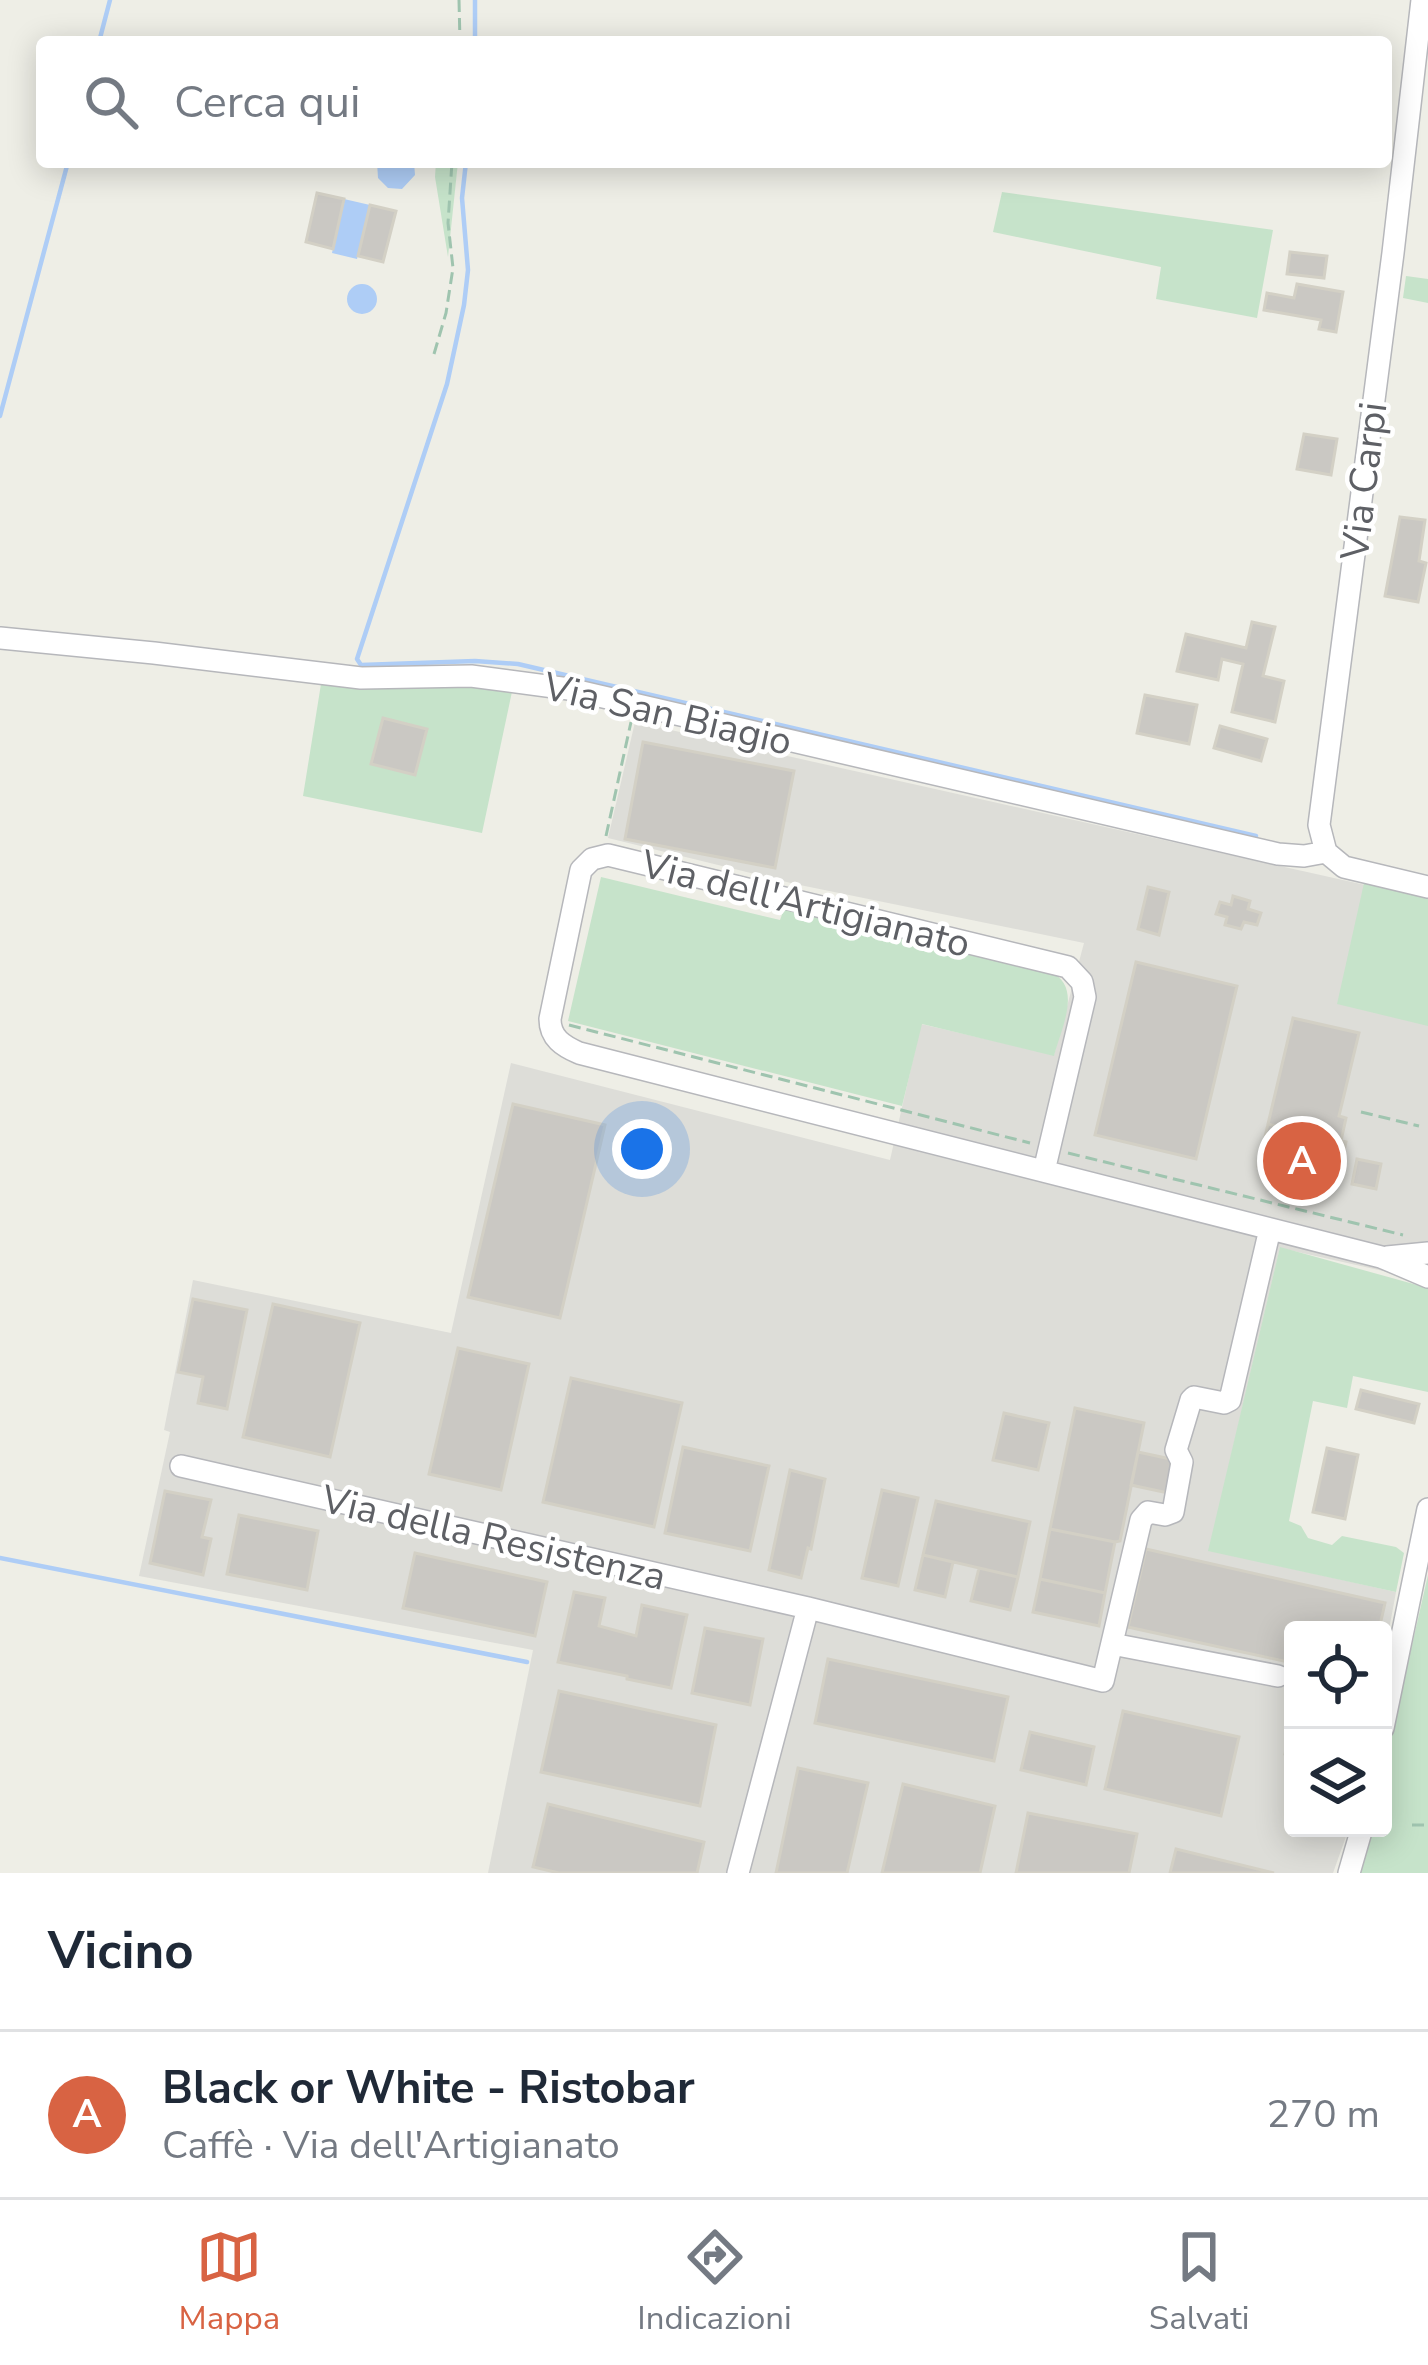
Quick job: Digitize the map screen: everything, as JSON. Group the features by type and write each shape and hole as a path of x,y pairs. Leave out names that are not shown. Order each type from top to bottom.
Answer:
{"street":[{"name":"Via Carpi","path":"1326,852 1318,825 1422,0"},
{"name":"Via San Biagio","path":"0,638 361,678 513,680 1278,854 1326,852"},
{"path":"1326,852 1344,867 1428,887"},
{"name":"Via dell'Artigianato","path":"1044,1171 1085,997 1082,982 1068,967 608,855 592,859 581,870 550,1019 556,1040 579,1053 1381,1257 1428,1277"},
{"path":"1270,1229 1229,1400 1191,1400 1176,1450 1182,1462 1173,1512 1148,1512 1142,1520 1112,1644 1278,1676"},
{"path":"1381,1257 1428,1256"},
{"name":"Via della Resistenza","path":"181,1466 808,1608 1103,1681 1112,1644"},
{"path":"1392,1684 1428,1509"},
{"path":"738,1873 808,1608"},
{"path":"1349,1873 1360,1837"}],"path":[{"path":"459,0 460,36"},
{"path":"434,354 453,268 448,223 452,168"},
{"path":"602,856 634,704"},
{"path":"565,1022 1409,1236"},
{"path":"1361,1112 1419,1126"},
{"path":"1412,1825 1428,1825"}],"shaded area":[{"path":"635,722 1428,899 1428,1281 1280,1248 1209,1550 1396,1592 1391,1621 1284,1621 1284,1837 1346,1837 1333,1873 488,1873 533,1650 139,1576 170,1432 164,1430 193,1280 451,1333 511,1063 890,1160 921,1024 1054,1055 1084,943 795,884 608,838"}],"green space":[{"path":"436,168 457,168 448,257"},
{"path":"1002,192 1273,230 1257,318 1156,299 1161,267 993,232"},
{"path":"1406,276 1428,279 1428,303 1403,298"},
{"path":"321,684 513,687 482,833 303,796"},
{"path":"601,877 780,920 784,909 1049,971 1060,978 1068,997 1054,1056 922,1024 902,1106 568,1021"},
{"path":"1364,883 1428,899 1428,1026 1337,1004"},
{"path":"1280,1247 1428,1288 1428,1392 1353,1376 1347,1408 1313,1401 1289,1521 1301,1526 1308,1538 1332,1545 1342,1536 1396,1547 1404,1553 1396,1592 1208,1551"},
{"path":"1428,1575 1428,1873 1359,1873 1368,1837 1392,1837 1392,1733"}],"water":[{"path":"377,168 414,168 415,175 402,189 388,188 378,178"},
{"path":"344,199 370,205 357,259 332,253"},
{"path":"362,284 373,288 377,299 373,310 362,314 351,310 347,299 351,288"}],"building":[{"path":"317,193 344,199 333,249 306,242"},
{"path":"370,205 396,211 383,262 358,256"},
{"path":"1290,252 1327,256 1324,278 1287,274"},
{"path":"1297,284 1343,292 1336,332 1319,329 1321,320 1264,310 1267,293 1294,298"},
{"path":"1304,434 1337,439 1331,475 1297,469"},
{"path":"1400,517 1425,520 1419,561 1426,563 1418,602 1385,596"},
{"path":"1252,622 1275,627 1263,676 1284,681 1275,722 1232,712 1243,664 1222,659 1218,680 1177,671 1186,634 1246,648"},
{"path":"1145,695 1197,705 1189,744 1137,733"},
{"path":"383,718 427,729 415,775 371,764"},
{"path":"1220,726 1267,739 1261,761 1214,748"},
{"path":"643,742 794,771 775,868 625,839"},
{"path":"1148,887 1169,892 1159,935 1138,929"},
{"path":"1233,896 1250,901 1248,909 1261,913 1257,925 1244,922 1241,929 1225,925 1227,917 1216,914 1220,902 1231,905"},
{"path":"1136,962 1237,986 1196,1159 1095,1135"},
{"path":"1293,1018 1359,1033 1339,1116 1346,1118 1341,1141 1268,1124"},
{"path":"513,1104 605,1125 560,1318 468,1297"},
{"path":"1268,1124 1346,1142 1337,1183 1258,1166"},
{"path":"1357,1159 1381,1164 1376,1189 1352,1184"},
{"path":"193,1299 247,1310 227,1409 198,1403 203,1377 178,1372"},
{"path":"273,1304 360,1323 330,1457 243,1437"},
{"path":"458,1348 529,1364 501,1490 429,1474"},
{"path":"571,1378 682,1403 654,1527 543,1502"},
{"path":"1361,1390 1419,1404 1414,1423 1356,1409"},
{"path":"1075,1408 1144,1423 1120,1541 1050,1529"},
{"path":"1004,1413 1049,1423 1038,1470 993,1460"},
{"path":"683,1447 769,1466 750,1551 665,1533"},
{"path":"1327,1448 1358,1455 1345,1519 1313,1512"},
{"path":"1138,1452 1175,1460 1168,1493 1131,1485"},
{"path":"790,1470 825,1479 801,1578 769,1570"},
{"path":"882,1490 918,1498 898,1586 862,1578"},
{"path":"165,1491 211,1500 202,1537 211,1539 203,1575 150,1563"},
{"path":"936,1501 1030,1522 1018,1577 923,1555"},
{"path":"239,1515 318,1531 307,1590 227,1574"},
{"path":"1050,1529 1115,1542 1105,1593 1040,1579"},
{"path":"1146,1549 1385,1603 1381,1621 1284,1621 1284,1661 1128,1627"},
{"path":"415,1553 547,1582 535,1636 403,1608"},
{"path":"923,1555 953,1562 945,1597 915,1590"},
{"path":"979,1568 1018,1577 1010,1610 971,1601"},
{"path":"1040,1579 1105,1593 1099,1626 1033,1612"},
{"path":"574,1592 605,1598 599,1626 636,1636 642,1605 687,1615 671,1688 558,1662"},
{"path":"705,1628 763,1639 750,1705 692,1693"},
{"path":"828,1659 1008,1697 994,1761 815,1723"},
{"path":"559,1691 716,1725 700,1806 541,1772"},
{"path":"1123,1711 1239,1737 1221,1816 1105,1789"},
{"path":"1030,1732 1094,1747 1086,1785 1021,1770"},
{"path":"798,1768 868,1783 847,1873 776,1873"},
{"path":"903,1784 995,1806 980,1873 882,1873"},
{"path":"548,1804 704,1842 697,1873 559,1873 533,1867"},
{"path":"1028,1813 1137,1834 1129,1873 1016,1873"},
{"path":"1176,1849 1274,1873 1170,1873"}],"waterway":[{"path":"101,36 110,0"},
{"path":"475,0 475,36"},
{"path":"0,416 66,168"},
{"path":"465,168 462,198 468,270 464,305 447,384 357,659 361,665 518,664 1256,836"},
{"path":"0,1558 527,1662"}],"place":[{"name":"Black or White - Ristobar","path":"1302,1161"}]}
